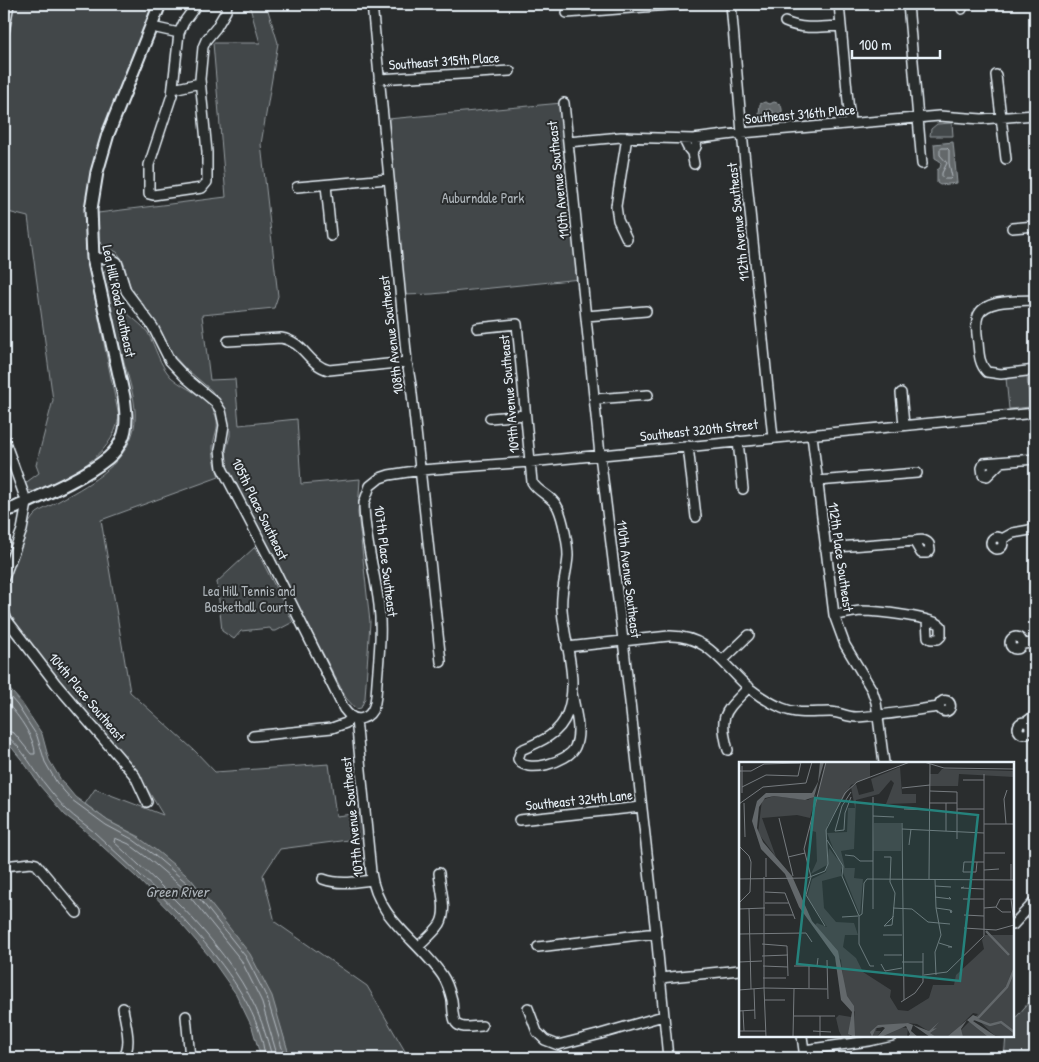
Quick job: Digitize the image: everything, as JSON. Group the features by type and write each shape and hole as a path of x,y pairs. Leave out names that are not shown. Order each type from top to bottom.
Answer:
{"main road":[{"name":"Lea Hill Road Southeast","path":"27,503 96,467 110,457 117,448 125,430 124,397 93,258 91,209 97,172 108,134 160,4"},
{"path":"4,511 27,503"}],"street":[{"path":"4,32 8,4"},
{"path":"197,4 184,22 179,33 172,95 149,164 149,194 153,195 206,186 207,152 200,84 203,47 226,11 226,4"},
{"name":"108th Avenue Southeast","path":"372,4 407,362 412,385 442,662"},
{"path":"567,14 682,4"},
{"name":"112th Avenue Southeast","path":"732,4 742,133 773,438"},
{"path":"839,4 850,123"},
{"path":"908,4 922,164"},
{"path":"785,22 796,27 809,28 841,26"},
{"path":"152,27 179,33"},
{"name":"Southeast 315th Place","path":"379,79 510,71"},
{"path":"996,76 1006,159"},
{"path":"173,88 200,84"},
{"name":"110th Avenue Southeast","path":"564,103 600,455 642,807 668,1058"},
{"name":"Southeast 316th Place","path":"568,142 627,137 684,140 742,133 939,116 982,119 1035,115"},
{"path":"627,137 616,206 618,220 627,239"},
{"path":"692,153 698,139"},
{"path":"684,140 692,153 694,164"},
{"path":"297,188 388,179"},
{"path":"326,185 331,236"},
{"path":"1012,228 1035,226"},
{"name":"105th Place Southeast","path":"93,258 112,259 118,262 125,290 153,327 170,362 215,402 221,411 224,430 220,456 225,474 339,700 347,713 354,718"},
{"path":"1035,300 992,304 981,310 977,318 980,360 987,372 1001,374 1035,370"},
{"path":"586,316 646,311"},
{"name":"109th Avenue Southeast","path":"477,328 517,324 533,484 557,506 568,550 561,595 563,624 578,726 576,746 573,752 566,758 550,764 524,766 519,763 518,759 521,750 548,737 557,730 567,715 572,693"},
{"path":"228,340 288,339 302,348 323,369 328,370 407,362"},
{"path":"901,392 904,425"},
{"path":"595,399 648,395"},
{"name":"Southeast 320th Street","path":"370,486 384,476 421,470 530,462 1035,414"},
{"path":"490,418 525,415"},
{"name":"112th Place Southeast","path":"812,435 834,615 845,645 872,690 878,714 884,762"},
{"path":"4,440 27,503 22,530 4,578"},
{"path":"738,441 743,489"},
{"path":"688,446 696,517"},
{"path":"1001,462 1035,460"},
{"path":"817,481 917,473"},
{"name":"107th Place Southeast","path":"354,718 365,718 370,715 373,709 380,643 379,608 364,514 365,499 370,486"},
{"path":"1002,539 1013,533 1035,529"},
{"path":"826,548 914,541"},
{"name":"104th Place Southeast","path":"4,612 7,620 56,684 135,776 147,802"},
{"path":"834,615 876,612 927,620"},
{"path":"723,660 749,635"},
{"path":"567,647 623,640 684,636 698,641 723,660 749,687 773,704 795,713 834,712 854,717 940,707"},
{"path":"1022,644 1035,643"},
{"path":"728,750 723,731 724,718 728,708 749,687"},
{"path":"1026,722 1035,715"},
{"path":"253,736 332,728 354,718"},
{"name":"107th Avenue Southeast","path":"354,718 372,880 376,895 383,907 444,980 451,996 456,1022 459,1026 482,1026"},
{"name":"Southeast 324th Lane","path":"519,820 642,807"},
{"path":"4,866 35,864 77,913"},
{"path":"418,947 436,929 442,919 439,872"},
{"path":"323,879 334,883 372,880"},
{"path":"1014,925 1035,901"},
{"path":"538,947 656,933"},
{"path":"660,978 739,970"},
{"path":"123,1008 128,1040 127,1051 123,1058"},
{"path":"528,1008 538,1032 545,1040 558,1045 663,1016"},
{"path":"186,1016 190,1058"},
{"path":"802,1037 804,1054 882,1037"}],"green space":[{"path":"13,4 154,4 92,170 85,212 86,255 119,417 114,432 98,455 74,472 35,492 28,490 24,484 39,473 36,465 53,400 28,217 4,211 4,70"},
{"path":"249,4 266,4 278,43 261,144 278,296 274,308 202,315 210,380 235,379 239,425 297,419 301,484 360,479 358,513 370,622 365,698 361,708 356,709 346,698 228,471 226,450 230,428 220,402 211,390 173,355 129,284 121,258 117,252 104,246 99,241 98,213 226,197 213,43 260,43"},
{"name":"Auburndale Park","path":"562,103 580,279 432,294 404,295 388,119"},
{"path":"952,123 953,136 930,136 931,129 937,124"},
{"path":"109,266 120,304 148,333 167,372 171,377 209,404 217,420 213,447 219,477 101,520 130,692 195,751 215,772 329,764 336,816 361,813 363,838 280,849 263,875 275,922 367,986 409,1058 290,1058 270,993 126,839 140,837 108,821 85,804 95,789 163,815 135,769 21,634 7,610 5,593 7,581 15,554 32,519 37,513 80,489 102,474 121,455 133,432 135,413 132,393 103,285 102,275"},
{"path":"1027,376 1030,407 1009,409 1006,378"},
{"name":"Lea Hill Tennis and Basketball Courts","path":"255,547 293,622 276,631 272,631 270,628 241,631 234,639 222,631 217,582"},
{"path":"1035,995 1035,1058 1004,1058 1006,1037 1014,1037 1014,1020"}],"water":[{"path":"765,102 780,104 782,111 779,117 773,117 773,111 770,109 767,110 768,116 762,117 759,114 760,104"},
{"path":"953,142 957,183 940,185 937,183 937,170 941,164 935,158 934,144"},
{"name":"Green River","path":"4,683 21,702 42,734 49,760 61,780 75,797 108,821 135,835 191,879 250,954 272,996 290,1058 261,1058 252,1027 236,994 210,957 177,919 135,876 65,815 40,786 4,738"}]}
